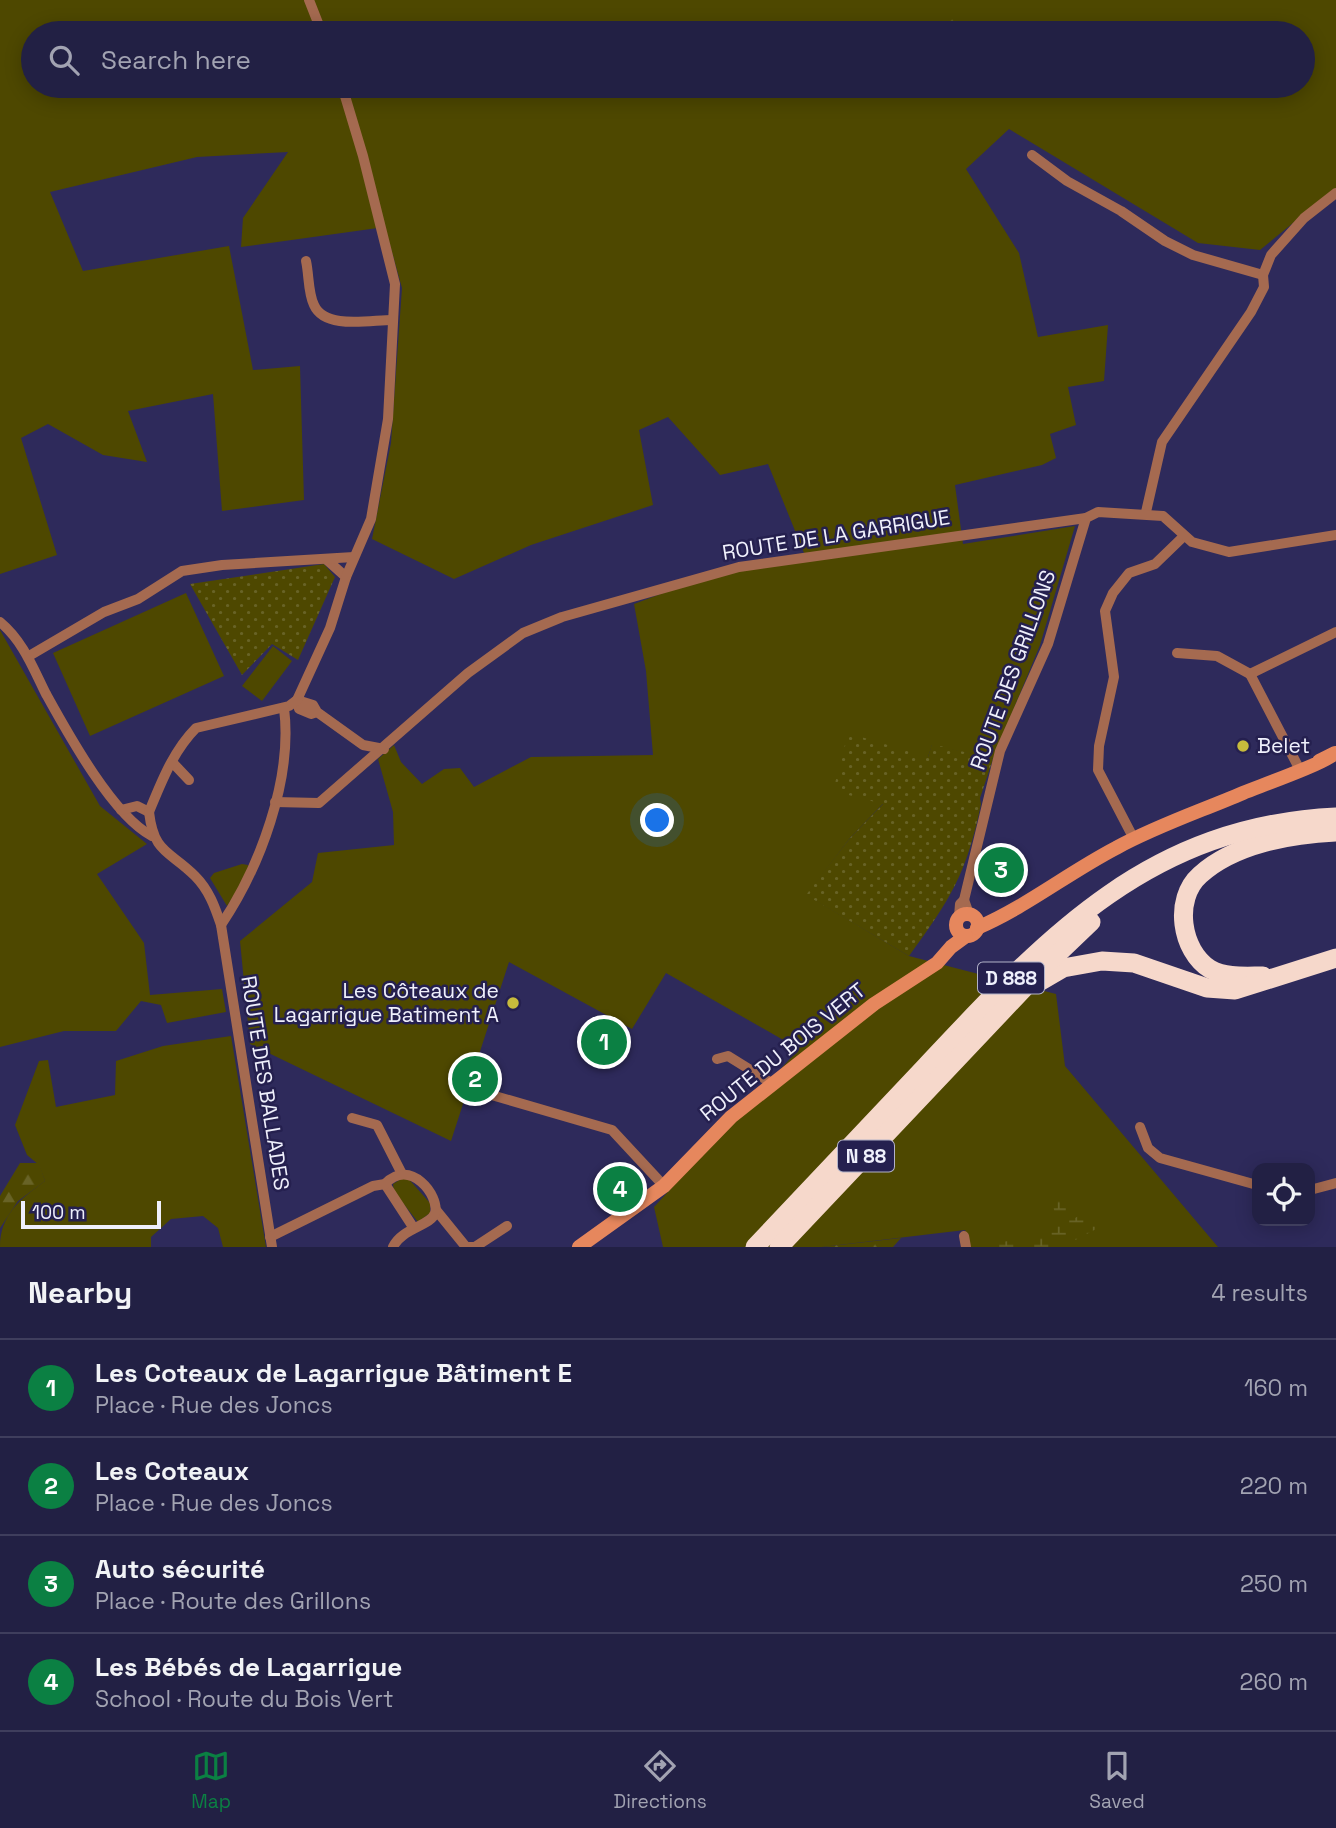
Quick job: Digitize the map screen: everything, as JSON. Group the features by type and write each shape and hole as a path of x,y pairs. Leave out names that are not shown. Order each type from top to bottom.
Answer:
{"highway":[{"name":"D 888","path":"755,1247 978,1010 1048,942 1113,890 1158,864 1229,836 1307,818 1336,817"},
{"name":"D 888","path":"952,1065 1085,926 1143,886 1193,860 1239,844 1289,832 1336,829"},
{"path":"1274,977 1227,975 1200,961 1190,948 1185,930 1187,893 1198,876 1234,854 1286,838 1336,829"},
{"path":"952,1065 1045,978 1085,961 1134,963 1207,988 1235,990 1336,958"},
{"name":"N 88","path":"779,1247 952,1065"}],"street":[{"path":"309,0 317,21"},
{"path":"152,836 149,812 172,762 196,728 284,708 297,700 330,628 346,577 371,519 388,419 395,284 345,98"},
{"path":"1032,155 1067,181 1121,211 1165,242 1193,255 1263,275"},
{"path":"1146,512 1162,442 1251,312 1264,287 1263,275 1271,254 1285,236 1336,193"},
{"path":"306,261 314,306 323,316 337,321 392,320"},
{"path":"1086,518 1098,512 1146,512 1170,519 1184,536 1199,545 1229,552 1336,535"},
{"name":"ROUTE DE LA GARRIGUE","path":"275,802 319,803 488,657 523,633 562,617 739,567 1086,518"},
{"name":"ROUTE DES GRILLONS","path":"967,920 1000,751 1048,644 1086,518"},
{"path":"1134,839 1098,770 1099,746 1114,677 1105,611 1113,593 1129,573 1155,564 1184,536"},
{"path":"29,656 104,612 138,599 182,571 222,565 354,557"},
{"path":"327,560 346,577"},
{"name":"ROUTE DES BALLADES","path":"0,622 29,656 46,693 90,768 121,810 152,836 156,844 197,877 211,897 221,925 271,1242"},
{"path":"1250,674 1336,632"},
{"path":"1177,653 1217,656 1250,674 1300,770"},
{"path":"297,700 299,709 311,714 317,712 363,745 384,749"},
{"path":"221,925 256,866 275,802 283,760 284,708"},
{"path":"967,920 995,920 1134,839 1333,757 1335,752"},
{"path":"172,762 189,780"},
{"path":"121,810 136,817 149,812"},
{"name":"ROUTE DU BOIS VERT","path":"579,1247 664,1186 731,1117 874,1004 937,963 951,947 967,920"},
{"path":"717,1059 728,1056 773,1084"},
{"path":"471,1089 612,1130 664,1186"},
{"path":"352,1118 377,1125 401,1172 417,1178 435,1202 436,1210 466,1247 475,1247 507,1226"},
{"path":"1140,1127 1148,1147 1160,1158 1252,1184"},
{"path":"271,1242 373,1186 385,1184 401,1172"},
{"path":"1315,1189 1336,1183"},
{"path":"385,1184 413,1227"},
{"path":"393,1247 413,1227 432,1218 436,1210"}],"green space":[{"path":"0,0 1336,0 1336,188 1260,250 1198,243 1009,129 966,169 1019,253 1038,337 1108,325 1104,381 1068,387 1076,425 1050,434 1056,458 1042,465 955,485 963,544 1075,526 1040,645 993,759 932,745 928,757 850,838 807,895 909,956 1056,994 1065,1066 1218,1247 970,1247 965,1230 822,1247 663,1247 654,1207 799,1049 666,973 632,1029 509,962 451,1141 250,1044 240,941 312,882 318,853 394,845 393,812 378,759 394,745 401,762 422,784 444,769 460,768 474,787 531,757 653,755 646,671 634,604 735,566 804,553 768,464 720,475 668,417 639,430 653,505 531,545 454,579 372,539 391,443 402,288 385,227 241,247 243,218 288,152 197,157 50,192 83,271 229,246 253,370 300,366 304,500 222,511 213,394 128,411 147,462 103,455 48,424 21,438 57,555 0,574"},
{"path":"953,3 964,21 942,21"},
{"path":"324,564 335,577 298,660 272,644 242,675 190,584"},
{"path":"186,593 224,676 90,736 53,653"},
{"path":"0,630 100,806 147,844 97,874 144,943 150,995 222,989 226,1012 167,1023 161,1005 141,1001 116,1031 64,1031 0,1047"},
{"path":"273,646 292,661 262,701 242,686"},
{"path":"848,733 928,757 932,744 993,759 980,798 976,828 963,868 936,918 909,956 806,895 850,838 883,804 833,791"},
{"path":"242,864 248,865 250,871 227,906 210,878 214,873"},
{"path":"231,1036 266,1247 223,1247 218,1228 203,1216 171,1219 151,1237 151,1247 0,1247 4,1226 13,1209 45,1181 39,1165 27,1155 15,1125 39,1061 48,1060 56,1107 115,1095 116,1061 163,1046"},
{"path":"20,1163 39,1163 45,1181 18,1201 0,1228 0,1196"},
{"path":"406,1176 430,1203 430,1213 418,1222 394,1192 393,1184"},
{"path":"1055,1190 1063,1190 1075,1218 1088,1211 1100,1227 1062,1247 986,1247 988,1244 1033,1236 1057,1227 1052,1198"},
{"path":"901,1238 893,1247 822,1247"}],"place":[{"name":"Belet","path":"1243,746"},
{"name":"Auto sécurité","path":"1001,870"},
{"name":"Les Côteaux de Lagarrigue Batiment A","path":"513,1003"},
{"name":"Les Coteaux de Lagarrigue Bâtiment E","path":"604,1042"},
{"name":"Les Coteaux","path":"475,1079"},
{"name":"Les Bébés de Lagarrigue","path":"620,1189"}]}
